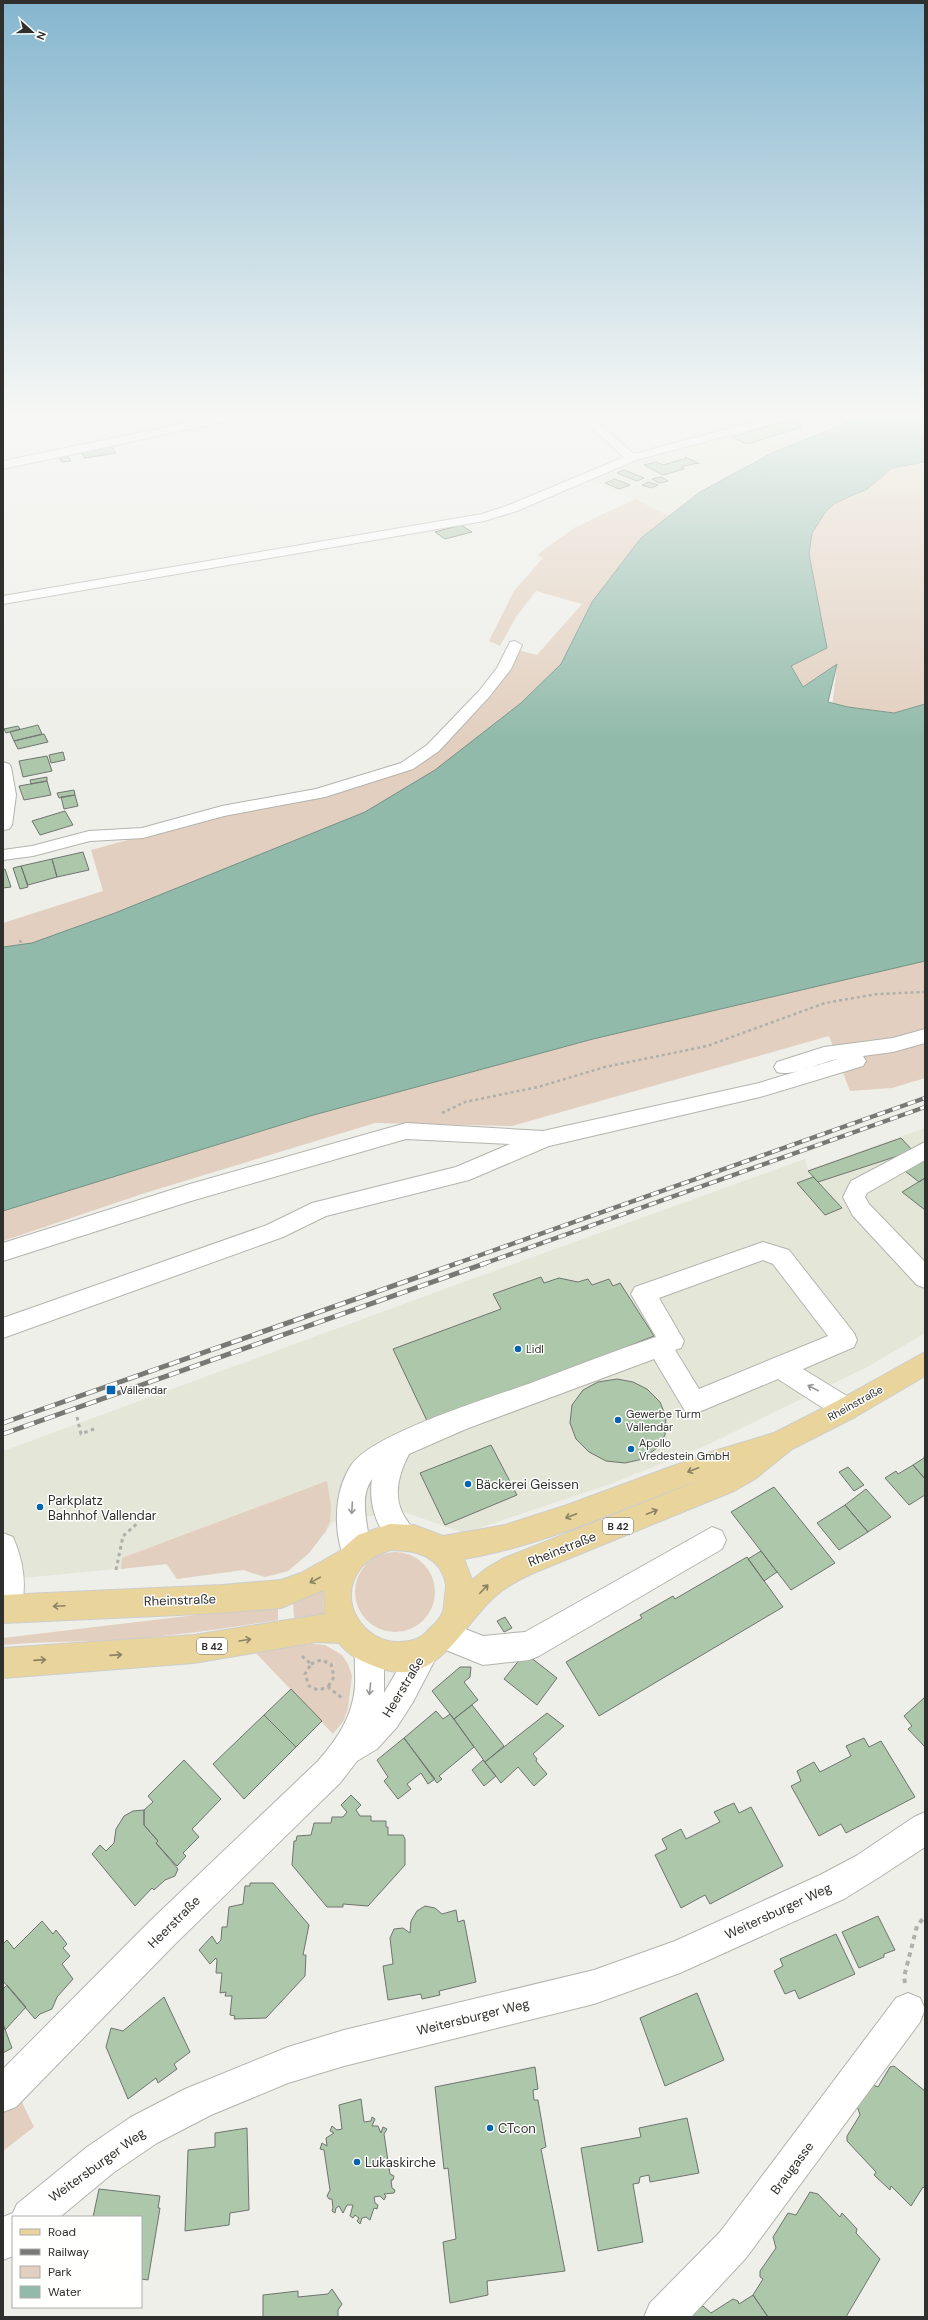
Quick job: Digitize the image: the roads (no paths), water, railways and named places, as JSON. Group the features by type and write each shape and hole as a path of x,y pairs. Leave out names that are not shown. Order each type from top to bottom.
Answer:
{"main road":[{"name":"Rheinstraße","path":"440,1549 483,1544 523,1534 713,1462 783,1441 846,1409 925,1363"},
{"name":"Rheinstraße","path":"352,1558 340,1577 336,1595 338,1612 345,1629 354,1641 369,1650 378,1654 398,1657 442,1635 499,1575 725,1482 746,1471 783,1441"},
{"name":"Rheinstraße","path":"5,1608 222,1599 281,1594 310,1583 352,1558 378,1540 403,1536 428,1542 440,1549 454,1566 462,1587 461,1602 442,1635"},
{"name":"B 42","path":"3,1663 194,1648 316,1628 345,1629"}],"street":[{"path":"3,600 448,523"},
{"path":"3,855 33,851 89,836 144,833 222,812 319,793 407,766 433,748 484,694 504,669 514,645"},
{"path":"3,767 8,795 3,825"},
{"path":"760,1090 772,1071 824,1054 893,1045 925,1036"},
{"path":"3,1328 275,1231 320,1209 461,1174 544,1139 760,1090 856,1061"},
{"path":"3,1252 190,1192 406,1131 544,1139"},
{"path":"925,1150 859,1187 854,1197 861,1210 925,1278"},
{"path":"352,1558 351,1507 357,1481 368,1464 400,1446 442,1428 659,1346 694,1403 845,1340 781,1257 763,1252 643,1294 672,1341"},
{"path":"780,1367 798,1380 824,1393 846,1409"},
{"path":"400,1446 389,1469 384,1489 389,1518 403,1536"},
{"path":"442,1635 483,1651 529,1646 712,1540"},
{"path":"3,1546 11,1579 5,1608"},
{"name":"Heerstraße","path":"347,1752 366,1740 388,1714 442,1635"},
{"name":"Heerstraße","path":"3,2094 162,1933 329,1772 347,1752 366,1714 371,1676 369,1650"},
{"name":"Weitersburger Weg","path":"31,2216 100,2160 144,2130 198,2102 288,2065 344,2048 594,1988 680,1956 832,1887 867,1867 925,1828"},
{"name":"Braugasse","path":"664,2317 733,2245 908,2010"},
{"path":"3,2241 12,2233"}],"water":[{"path":"660,523 818,523 812,533 809,554 827,648 791,666 803,687 837,664 828,702 848,707 894,713 925,704 925,961 593,1039 310,1116 3,1211 3,947 32,943 115,913 365,812 435,770 521,703 561,664 592,602 641,538"}],"railway":[{"path":"455,1264 925,1098"},
{"path":"483,1264 925,1107"},
{"path":"3,1423 458,1263"},
{"path":"3,1434 486,1263"}],"place":[{"name":"Lidl","path":"518,1349"},
{"name":"Vallendar","path":"111,1390"},
{"name":"Gewerbe Turm Vallendar","path":"618,1420"},
{"name":"Apollo Vredestein GmbH","path":"631,1449"},
{"name":"Bäckerei Geissen","path":"468,1484"},
{"name":"Parkplatz Bahnhof Vallendar","path":"40,1507"},
{"name":"CTcon","path":"490,2128"},
{"name":"Lukaskirche","path":"357,2162"}]}
